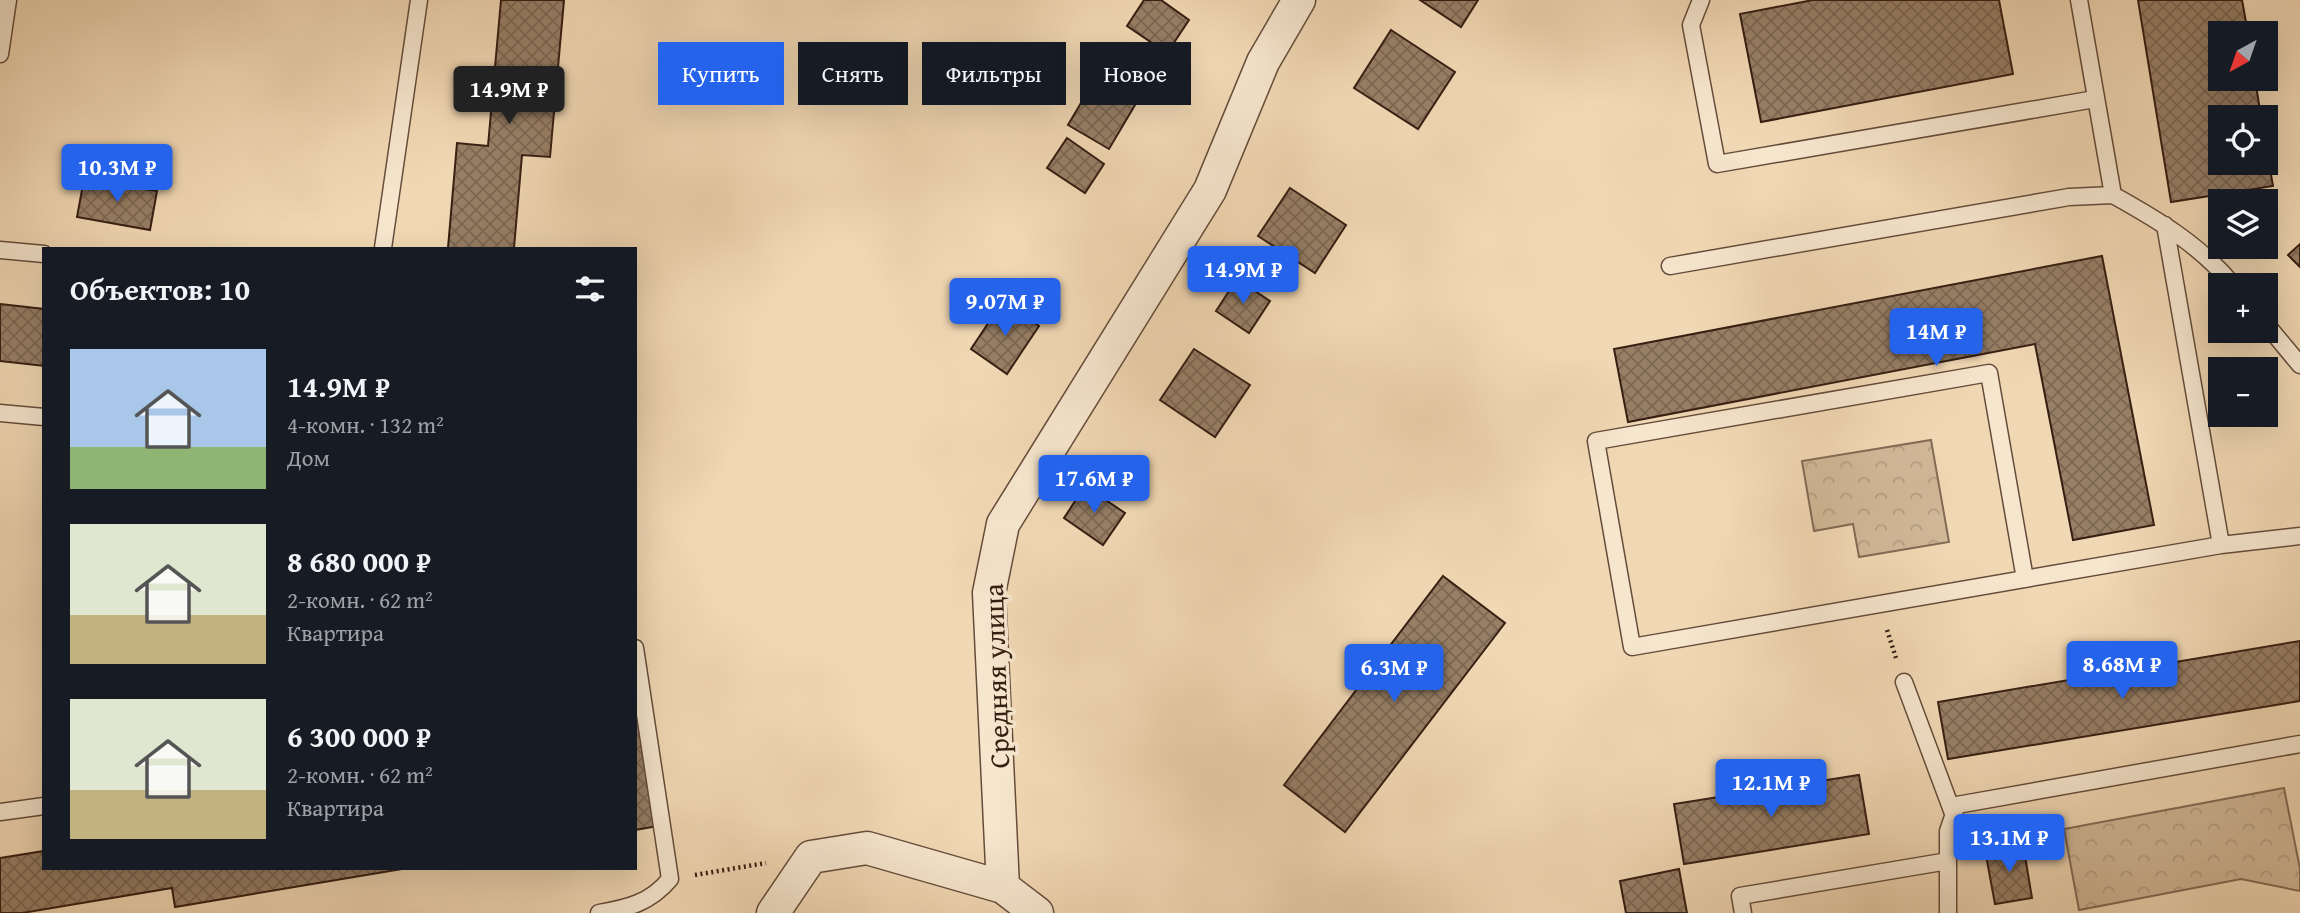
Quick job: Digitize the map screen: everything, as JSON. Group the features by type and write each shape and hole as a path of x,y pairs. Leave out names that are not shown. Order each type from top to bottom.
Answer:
{"street":[{"name":"Средняя улица","path":"1003,887 989,593 1003,524 1210,190 1263,62 1300,0"},
{"path":"773,913 811,857 867,848 1003,887 1037,913"}],"lane":[{"path":"0,54 8,0"},
{"path":"383,247 419,0"},
{"path":"1701,0 1691,25 1717,164 2095,99"},
{"path":"2079,0 2113,195"},
{"path":"1670,266 2069,197 2113,195 2165,225 2212,260 2223,273"},
{"path":"2165,225 2221,545"},
{"path":"0,250 42,254"},
{"path":"2278,338 2300,365"},
{"path":"2025,579 1989,373 1596,441 1632,647 1879,605 2221,545 2300,536"},
{"path":"0,413 42,417"},
{"path":"598,913 627,908 656,896 670,879 637,661"},
{"path":"1904,682 1954,816"},
{"path":"1948,913 1948,831 1958,805 2300,744"},
{"path":"0,812 42,806"},
{"path":"1743,913 1740,896 1948,861"}],"path":[{"path":"1879,605 1904,682"},
{"path":"670,879 733,867"}],"green space":[{"path":"1931,440 1949,542 1859,557 1853,524 1814,531 1802,461"},
{"path":"2284,788 2300,869 2300,891 2241,879 2079,910 2064,829"}],"building":[{"path":"501,0 564,0 550,157 522,155 514,247 448,247 457,143 488,146"},
{"path":"1144,0 1161,0 1189,20 1174,42 1151,42 1127,26"},
{"path":"1420,0 1478,0 1461,27"},
{"path":"1813,0 1999,0 2013,74 1761,122 1740,14"},
{"path":"2138,0 2242,0 2246,21 2208,21 2208,91 2257,91 2259,105 2208,105 2208,175 2271,175 2273,186 2254,189 2208,189 2208,196 2171,202"},
{"path":"1391,30 1455,72 1418,129 1354,88"},
{"path":"1080,105 1135,105 1109,149 1068,125"},
{"path":"1067,138 1104,164 1085,193 1047,168"},
{"path":"84,179 157,191 150,230 77,217"},
{"path":"1290,188 1346,225 1315,273 1258,236"},
{"path":"2300,244 2300,267 2288,255"},
{"path":"2102,256 2154,525 2073,540 2035,344 1628,422 1614,349"},
{"path":"1237,279 1270,301 1249,333 1216,311"},
{"path":"1003,301 1039,326 1007,374 971,349"},
{"path":"0,304 42,309 42,366 0,361"},
{"path":"1194,349 1250,385 1215,437 1160,400"},
{"path":"1085,486 1125,513 1103,545 1064,518"},
{"path":"1443,576 1505,623 1345,832 1284,785"},
{"path":"2300,641 2300,701 1948,759 1938,702"},
{"path":"637,704 658,826 637,830"},
{"path":"1859,775 1869,834 1684,864 1674,804"},
{"path":"2023,844 2032,898 1995,904 1985,850"},
{"path":"42,851 42,870 396,870 175,907 172,888 22,913 0,913 0,858"},
{"path":"1679,869 1687,913 1626,913 1620,881"}]}
